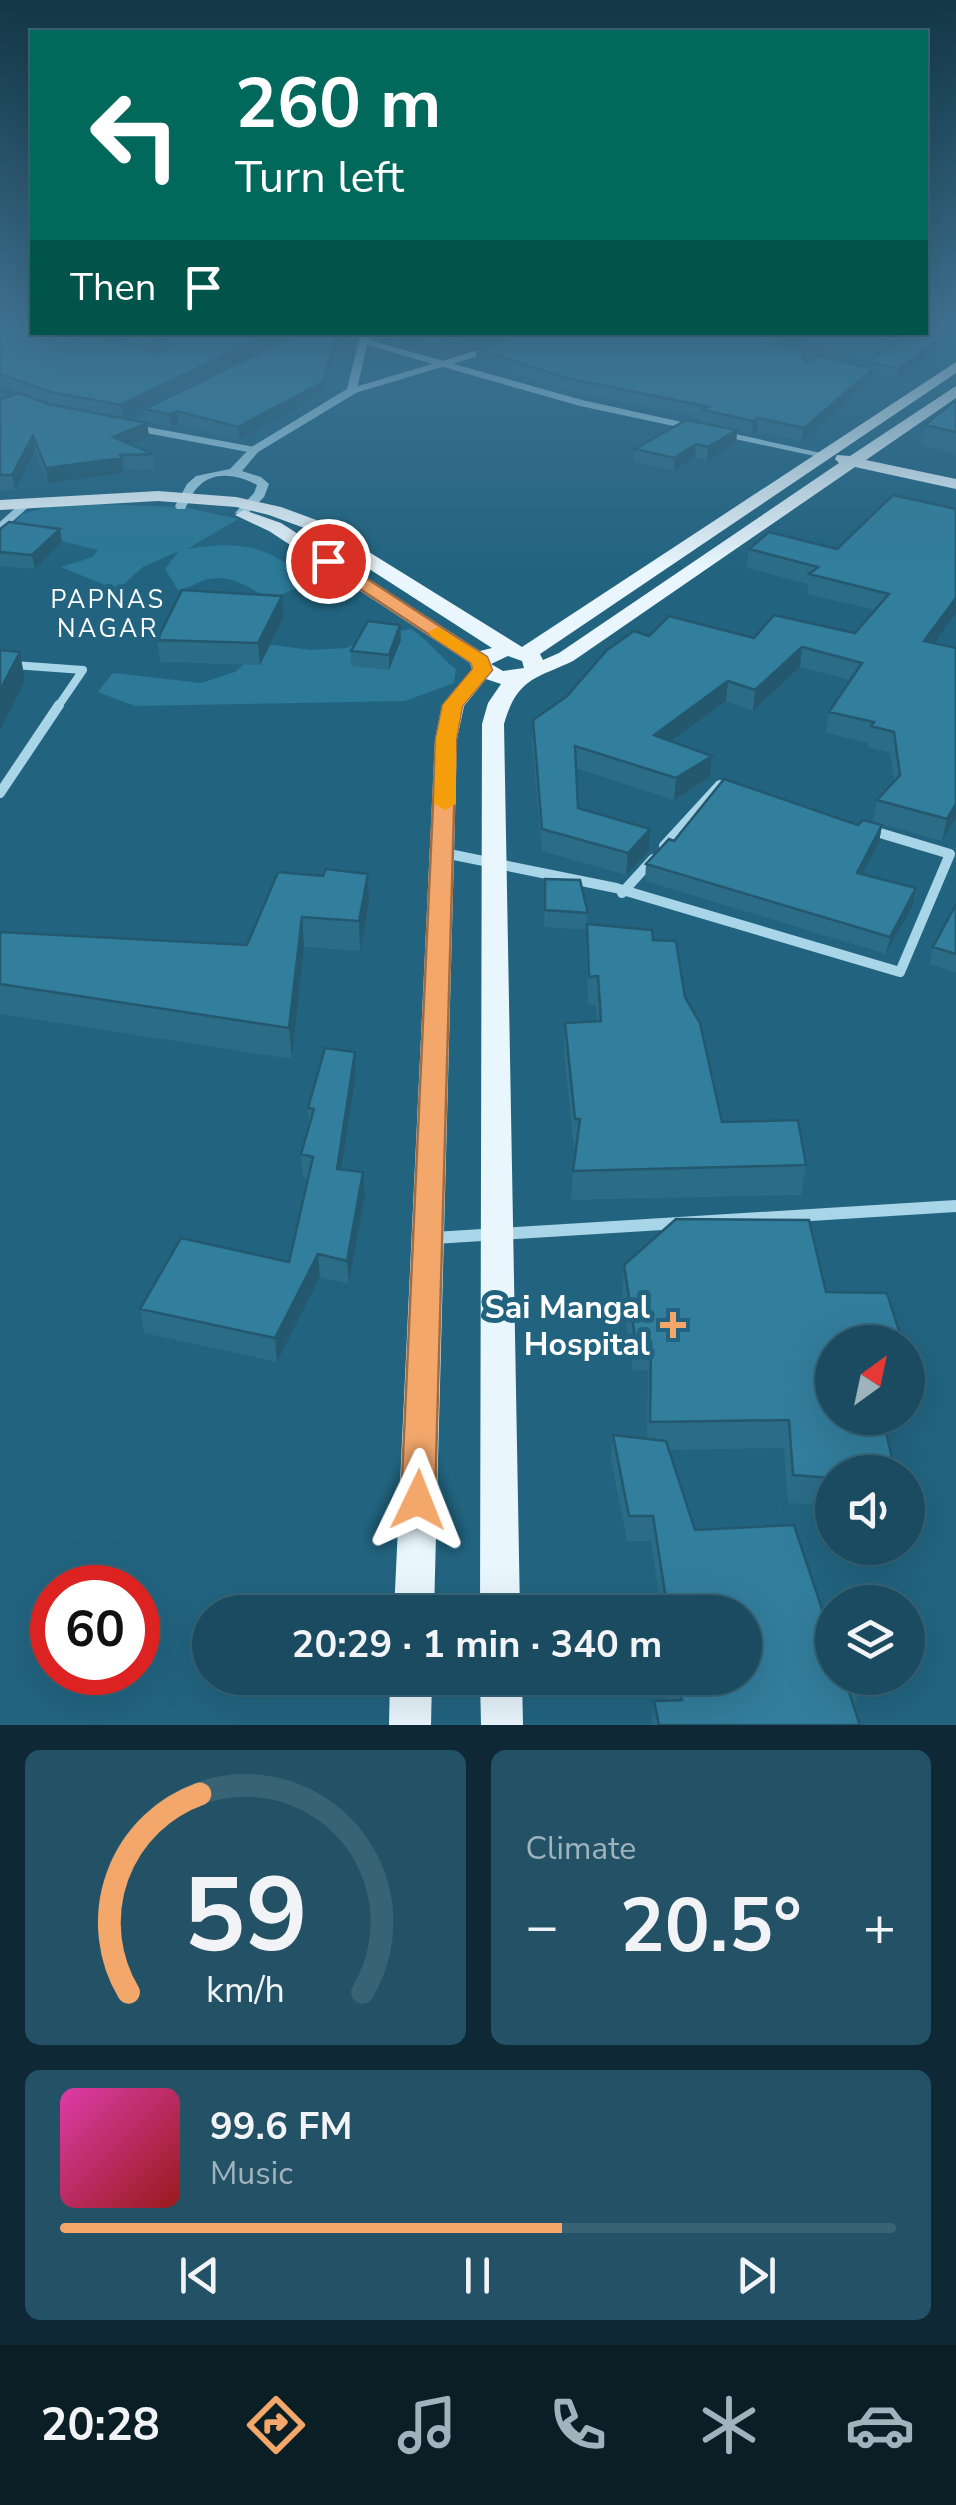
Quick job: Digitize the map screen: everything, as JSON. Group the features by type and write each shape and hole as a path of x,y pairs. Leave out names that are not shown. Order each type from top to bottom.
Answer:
{"main road":[{"path":"246,508 496,677 897,406"},
{"path":"0,505 184,501 246,508 314,524 521,663 566,657 933,406"},
{"path":"824,455 956,484"},
{"path":"878,466 911,464 956,472"},
{"path":"689,547 714,555"},
{"path":"500,1595 493,724 499,702 521,663"},
{"path":"415,1595 446,739 453,705 482,665"},
{"path":"410,1725 411,1695"},
{"path":"501,1695 502,1725"}],"street":[{"path":"232,473 254,450 326,406"},
{"path":"601,406 824,455"},
{"path":"141,416 123,425 254,450"},
{"path":"184,501 200,479 232,473 254,476 263,484 246,508"},
{"path":"0,527 26,504"},
{"path":"0,664 83,670 0,793"},
{"path":"622,893 720,785 737,790"},
{"path":"444,853 494,860 622,893 900,972 950,854 862,827"},
{"path":"428,1239 956,1206"}],"shaded area":[{"path":"63,503 184,507 238,519 187,549 226,545 255,549 282,560 314,582 269,599 225,578 208,579 178,590 165,569 179,551 143,567 117,590 61,567 93,557 98,550 11,528 22,514"},
{"path":"411,629 456,669 454,683 405,701 135,706 98,692 113,673 201,683 235,672 261,649 272,645 311,650 346,648 369,636"}],"building":[{"path":"0,406 61,406 147,423 113,437 153,454 120,455 122,458 46,468 33,436 12,475 0,475"},
{"path":"277,406 238,427 177,411 170,414 144,409"},
{"path":"829,406 804,428 703,410"},
{"path":"948,406 956,406 956,432 925,425"},
{"path":"686,420 737,430 708,447 696,444 674,458 635,449"},
{"path":"893,495 956,509 956,598 924,641 956,648 956,804 947,819 877,800 900,775 894,732 871,726 874,722 829,712 862,663 802,647 755,690 728,681 654,735 712,756 676,778 575,746 578,808 650,829 628,853 542,829 533,720 567,696 607,650 634,631 649,636 669,616 754,638 774,615 855,633 889,594 809,574 818,567 749,549 769,532 837,549"},
{"path":"9,522 60,529 32,555 0,552 0,529"},
{"path":"182,590 282,596 258,643 157,640"},
{"path":"368,621 400,625 389,655 351,651"},
{"path":"0,650 20,652 0,690"},
{"path":"724,779 858,825 863,820 882,825 857,873 916,888 890,937 646,864 669,839 674,841"},
{"path":"326,869 368,874 359,921 302,917 289,1028 0,984 0,932 247,945 278,872 323,876"},
{"path":"545,879 580,880 588,913 545,910"},
{"path":"956,904 956,954 933,947"},
{"path":"587,924 652,930 653,940 676,941 685,997 700,1023 722,1122 798,1120 806,1165 573,1171 580,1119 575,1119 565,1023 601,1021 598,976 589,977"},
{"path":"325,1048 355,1052 337,1169 363,1172 347,1261 318,1254 275,1338 140,1309 181,1238 289,1262 313,1157 301,1154 314,1109 308,1108"},
{"path":"676,1219 809,1220 826,1292 887,1293 897,1325 815,1325 815,1435 887,1435 891,1455 815,1455 815,1477 793,1475 789,1420 650,1422 651,1342 636,1343 624,1265"},
{"path":"613,1435 666,1441 695,1530 794,1525 815,1588 815,1695 850,1695 860,1725 659,1725 654,1701 682,1700 680,1695 762,1695 762,1595 665,1595 653,1516 629,1516"}],"slow traffic":[{"path":"438,632 481,661 482,670 453,705 446,739 445,804"}],"place":[{"name":"Sai Mangal Hospital","path":"673,1325"}],"district":[{"name":"PAPNAS NAGAR","path":"108,614"}],"route":[{"path":"328,561 481,661 482,670 453,705 446,739 418,1500"}]}
